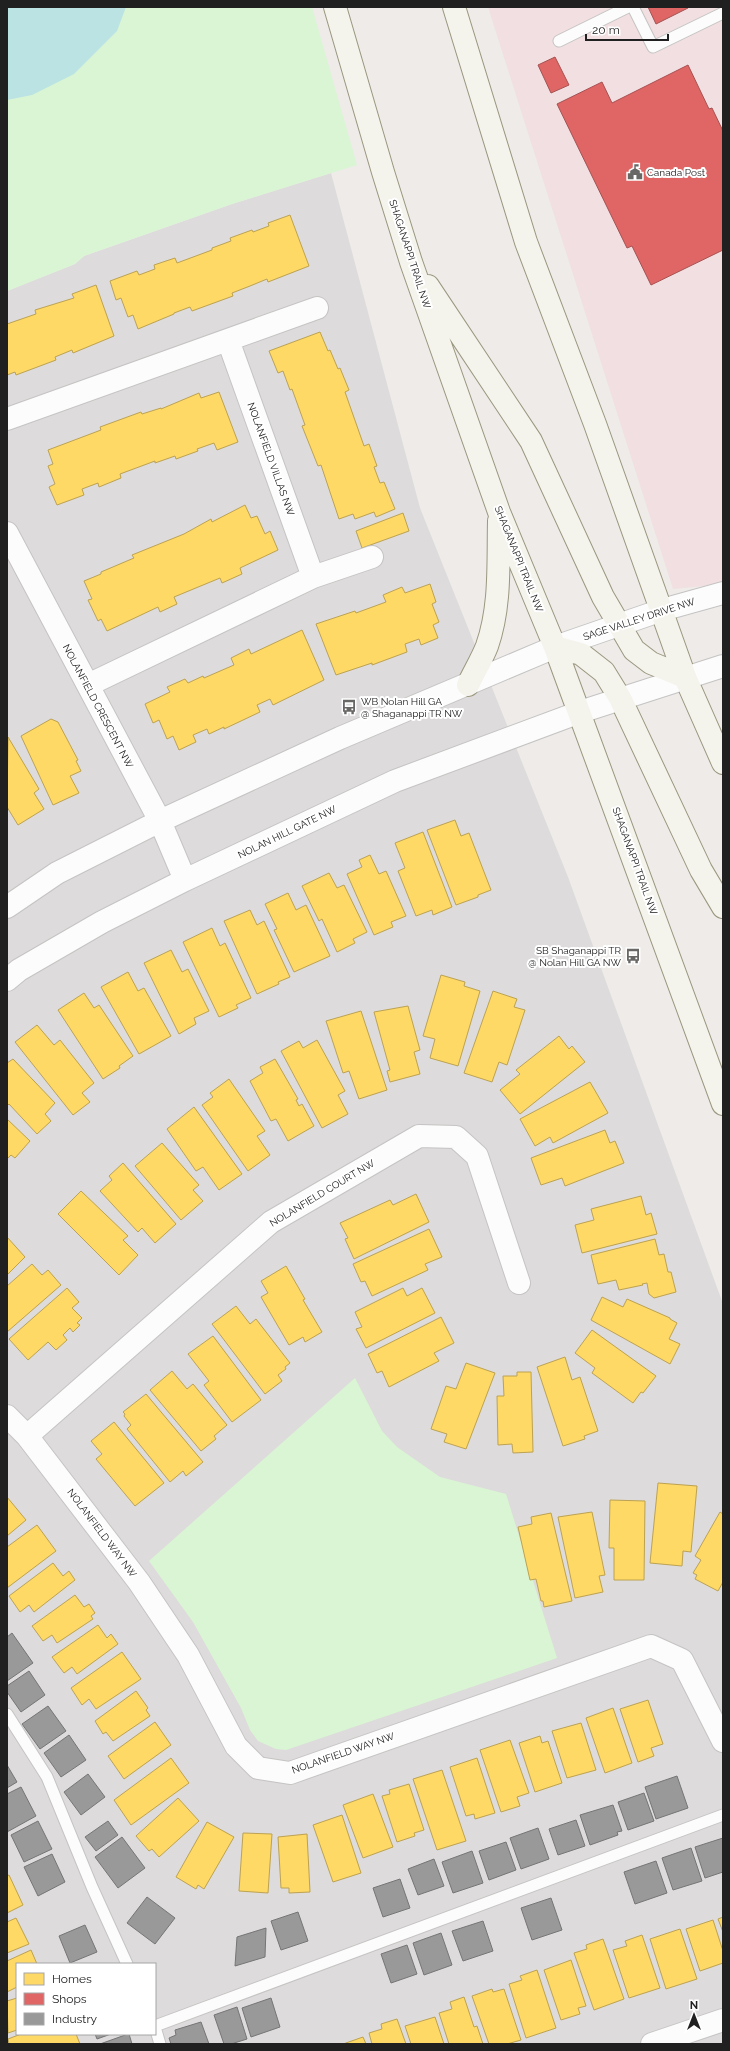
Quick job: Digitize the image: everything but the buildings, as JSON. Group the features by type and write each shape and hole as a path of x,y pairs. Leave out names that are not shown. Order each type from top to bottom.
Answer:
{"main road":[{"name":"SHAGANAPPI TRAIL NW","path":"335,7 383,172 412,262 499,512 556,647 723,1104"},
{"path":"454,7 526,242 595,424 685,677 723,763"},
{"path":"412,262 531,441 603,597 634,650 651,663 685,677"},
{"path":"468,685 486,646 494,620 498,593 499,512"},
{"path":"556,647 581,654 604,672 620,698 702,870 723,907"}],"street":[{"path":"7,419 318,308"},
{"name":"NOLANFIELD VILLAS NW","path":"228,340 313,577"},
{"name":"NOLANFIELD CRESCENT NW","path":"7,533 160,821 185,880"},
{"path":"88,685 313,577 372,558"},
{"name":"SAGE VALLEY DRIVE NW","path":"556,647 618,624 723,593"},
{"path":"7,907 57,874 160,821 340,738 556,647"},
{"path":"580,712 723,666"},
{"name":"NOLAN HILL GATE NW","path":"7,980 19,970 102,922 185,880 394,781 580,712"},
{"name":"NOLANFIELD COURT NW","path":"27,1436 271,1222 419,1136 456,1137 477,1156 519,1283"},
{"name":"NOLANFIELD WAY NW","path":"7,1416 27,1436 139,1582 188,1654 236,1746 258,1768 290,1772 651,1646 682,1660 723,1742"},
{"path":"652,2044 723,2020"}],"lane":[{"path":"559,41 628,7"},
{"path":"633,7 653,47 723,13"},
{"path":"7,1714 47,1777 92,1887 127,1963"},
{"path":"156,2027 723,1815"},
{"path":"156,2030 160,2044"}],"shaded area":[{"path":"488,7 723,7 723,584 673,589"},
{"path":"331,173 420,508 568,877 723,1304 723,2044 7,2044 7,291 75,264 84,256 232,204"}],"green space":[{"path":"7,7 312,7 357,165 232,204 84,256 75,264 7,291"},
{"path":"355,1378 382,1431 397,1447 440,1477 506,1494 557,1658 286,1750 276,1749 258,1741 250,1730 241,1708 193,1622 149,1561"}],"water":[{"path":"7,7 126,7 117,31 74,74 32,95 7,100"}],"place":[{"name":"Canada Post","path":"635,172"},
{"name":"WB Nolan Hill GA @ Shaganappi TR NW","path":"349,707"},
{"name":"SB Shaganappi TR @ Nolan Hill GA NW","path":"633,956"}]}
